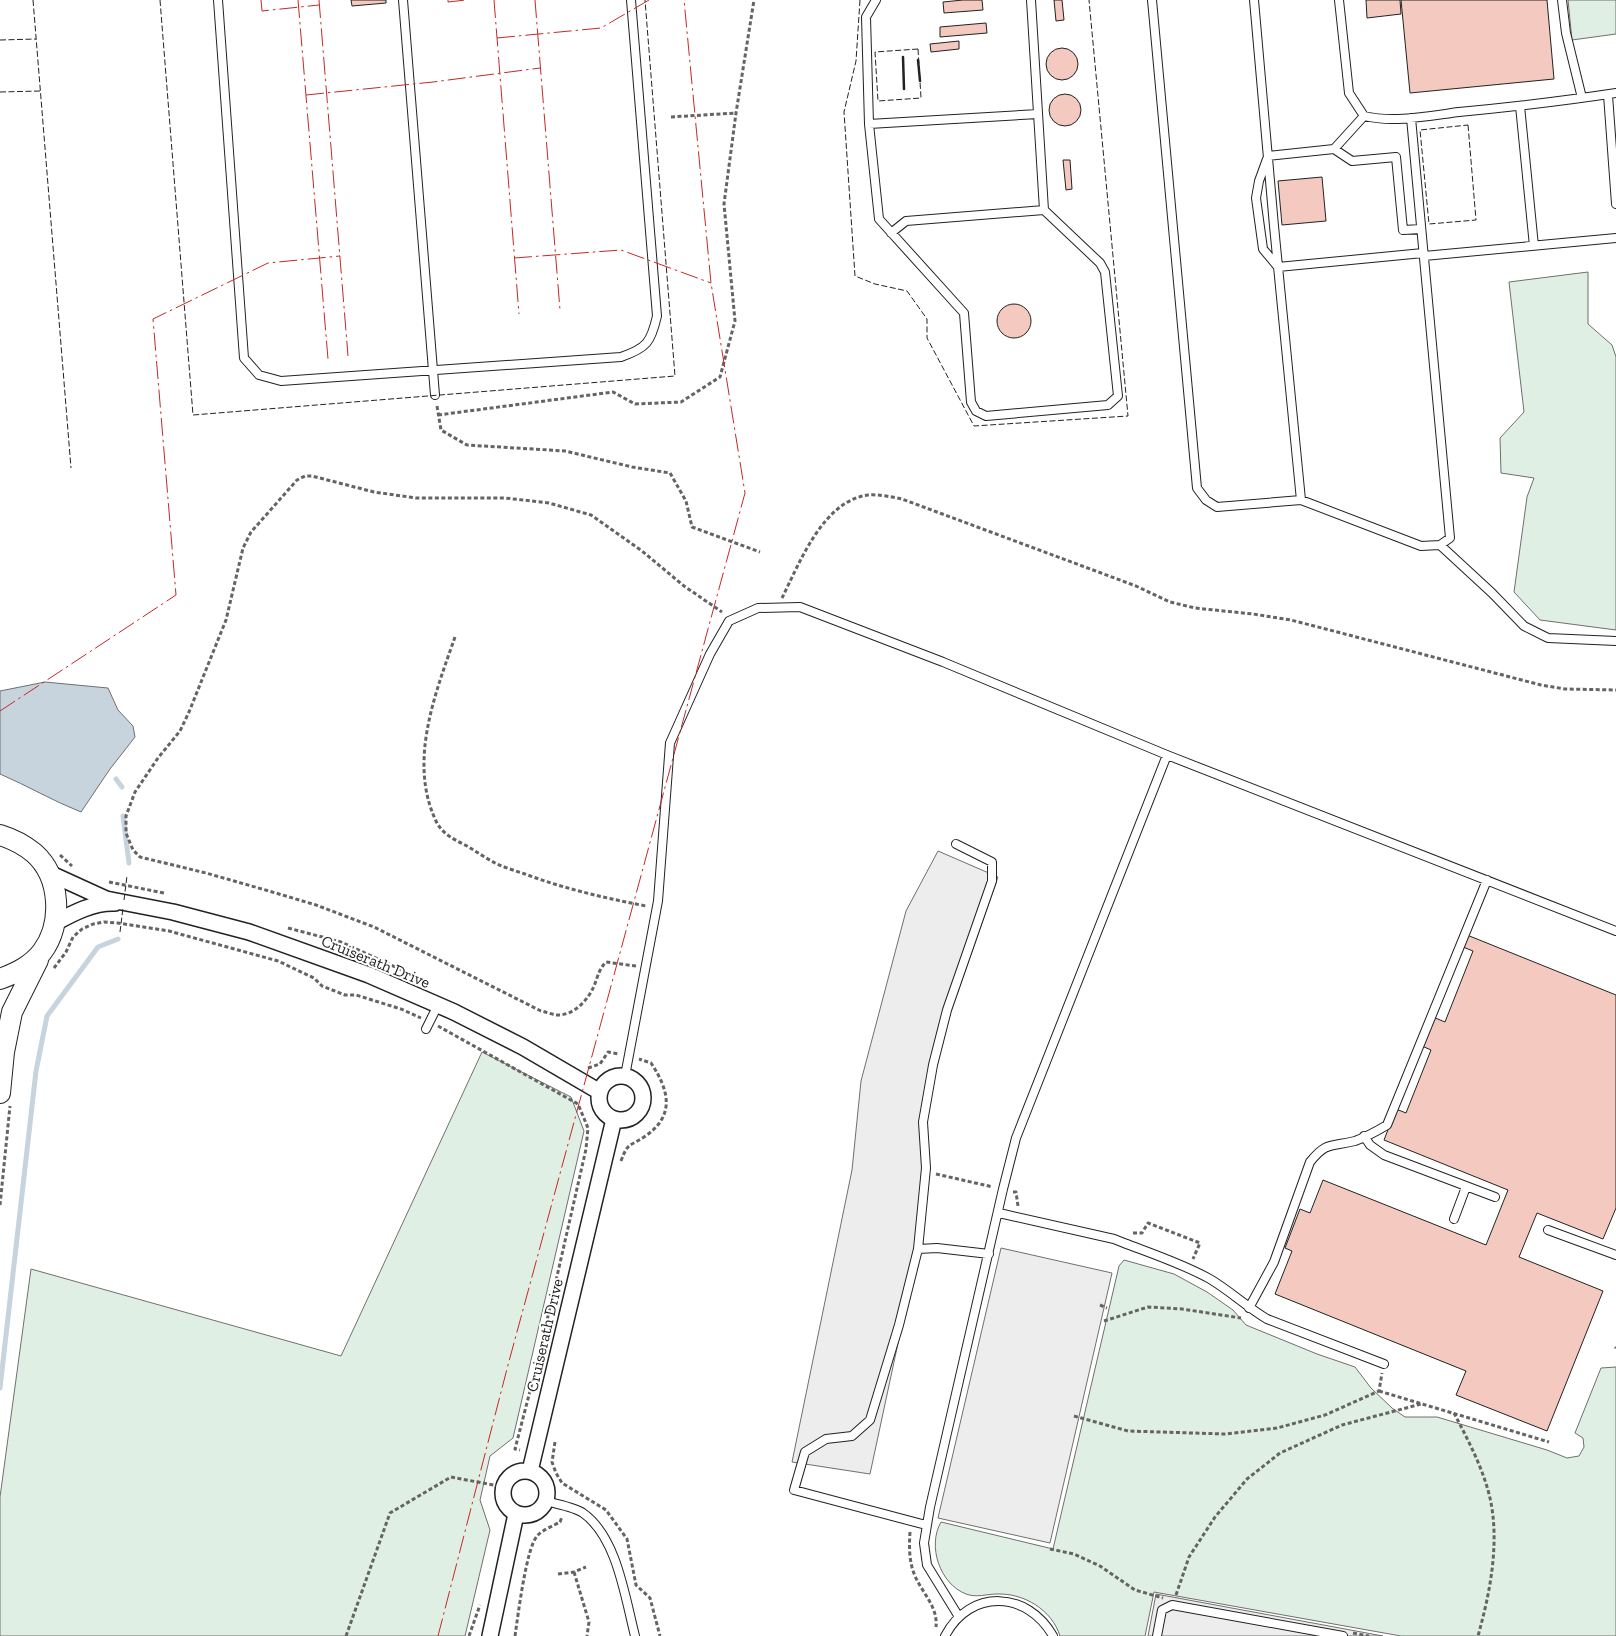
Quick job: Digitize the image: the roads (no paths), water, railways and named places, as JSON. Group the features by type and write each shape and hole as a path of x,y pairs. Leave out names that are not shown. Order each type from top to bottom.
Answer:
{"street":[{"path":"0,835 17,841 36,854 49,873 57,898 55,923 50,939 41,953 12,1012 4,1052 6,1097"},
{"name":"Cruiserath Drive","path":"49,873 106,899 173,912 249,932 369,975 438,1005 523,1047 600,1092"},
{"name":"Cruiserath Drive","path":"55,923 74,912 107,903 124,903"},
{"path":"0,980 22,970 41,953"},
{"path":"626,1076 638,1083 642,1090 642,1104 634,1116 628,1119 614,1119 608,1116 600,1105 600,1092 612,1077 626,1076"},
{"name":"Cruiserath Drive","path":"530,1471 614,1119"},
{"path":"530,1471 537,1474 546,1486 546,1501 542,1507 531,1515 516,1514 507,1506 504,1500 504,1487 507,1481 516,1473 530,1471"},
{"path":"490,1636 516,1514"}],"lane":[{"path":"218,0 244,358 259,375 281,381 621,357 639,351 652,337 657,316 631,0"},
{"path":"403,0 435,395"},
{"path":"876,0 866,17 869,124 879,219 964,313 971,402 976,412 986,416 1108,405 1118,396 1104,272 1100,263 1044,210 1031,0"},
{"path":"1152,0 1197,488 1206,500 1217,507 1301,500 1421,546 1440,545 1450,538 1411,118"},
{"path":"1254,0 1301,500"},
{"path":"1339,0 1350,93 1364,116 1380,120 1411,118 1612,94 1616,204"},
{"path":"1562,0 1566,33 1582,98"},
{"path":"1520,106 1534,246"},
{"path":"869,124 1038,114"},
{"path":"1334,149 1364,116"},
{"path":"1268,156 1334,149 1352,161 1396,157 1403,230 1421,229"},
{"path":"1268,156 1259,181 1256,198 1263,250 1278,267"},
{"path":"891,233 906,220 1044,210"},
{"path":"1278,267 1616,238"},
{"path":"1440,545 1492,592 1524,626 1548,638 1616,641"},
{"path":"626,1076 657,908 670,743 710,654 729,621 758,608 800,606 943,662 1167,755 1616,931"},
{"path":"959,1617 927,1566 924,1543 926,1525 1016,1138 1167,755"},
{"path":"926,1525 794,1490 805,1452 826,1439 852,1436 870,1420 899,1325 918,1249 926,1171 923,1122 933,1065 947,1010 992,881 992,862 956,844"},
{"path":"1249,1308 1274,1262 1310,1162 1317,1153 1328,1146 1356,1140 1387,1125 1487,880"},
{"path":"426,1029 438,1005"},
{"path":"1364,1136 1370,1145 1384,1155 1495,1197"},
{"path":"1454,1219 1466,1186"},
{"path":"999,1213 1114,1239 1188,1268 1236,1296 1249,1308 1267,1319 1384,1364"},
{"path":"1548,1230 1616,1255"},
{"path":"918,1249 937,1248 989,1254"},
{"path":"546,1501 582,1512 603,1533 614,1554 635,1636"},
{"path":"945,1636 950,1626 959,1617 978,1605 997,1601 1015,1603 1032,1611 1046,1624 1053,1636"},
{"path":"1157,1636 1162,1610 1172,1606 1343,1636"}],"waterway":[{"path":"116,779 122,787"},
{"path":"123,816 129,863"},
{"path":"0,1388 36,1071 47,1016 98,947 118,939"}]}
